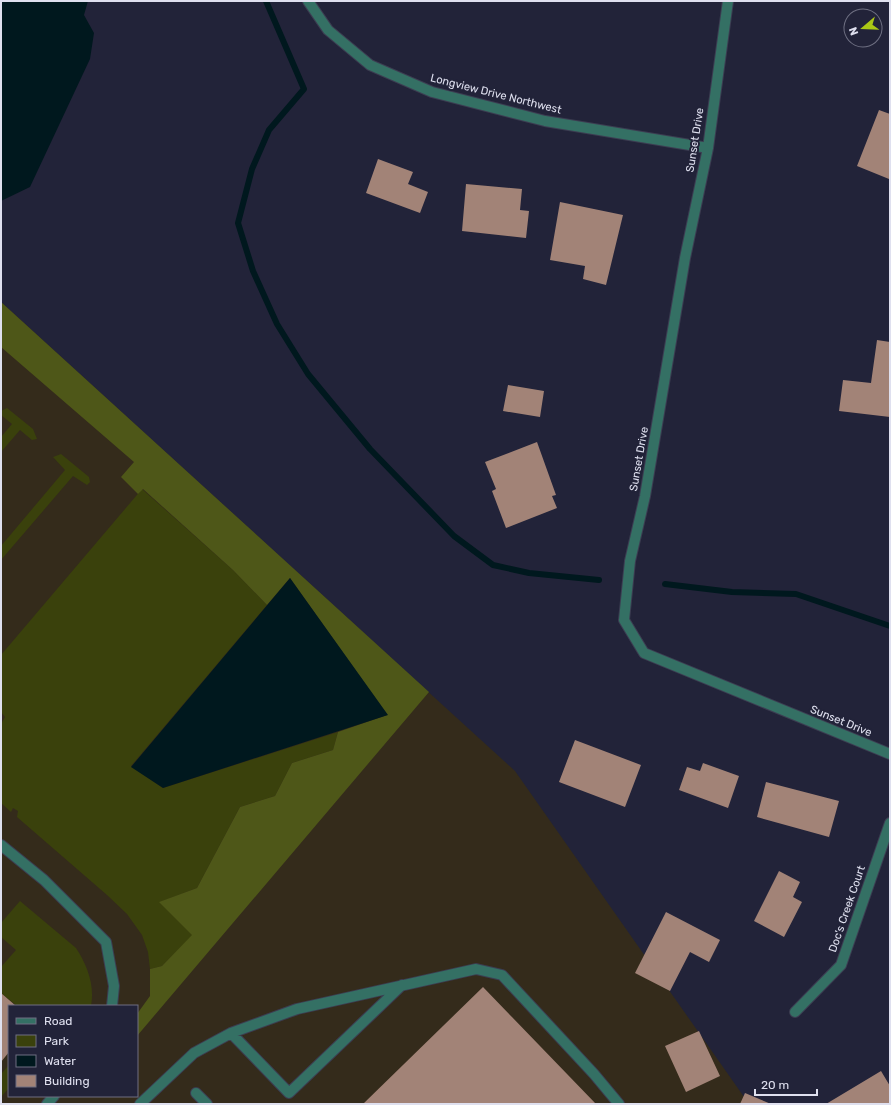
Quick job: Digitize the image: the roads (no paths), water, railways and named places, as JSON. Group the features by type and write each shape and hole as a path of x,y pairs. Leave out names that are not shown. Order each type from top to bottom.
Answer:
{"street":[{"name":"Longview Drive Northwest","path":"308,1 328,30 370,65 432,92 545,121 708,148"},
{"name":"Sunset Drive","path":"728,1 708,148 685,258 645,496 630,561 624,620 644,653 890,754"},
{"name":"Doc's Creek Court","path":"795,1012 841,965 890,823"},
{"path":"1,845 44,880 106,942 114,986 112,1005"},
{"path":"143,1103 194,1053 231,1033 297,1009 476,968 502,975 594,1074 619,1104"},
{"path":"231,1033 289,1092 403,985"},
{"path":"196,1093 207,1104"}],"water":[{"path":"1,1 88,1 84,15 94,33 90,59 30,187 1,201"},
{"path":"290,578 388,715 163,788 131,767"}],"waterway":[{"path":"266,1 304,89 269,130 252,169 238,223 253,271 277,324 308,374 370,449 454,536 493,565 529,573 599,580"},
{"path":"665,584 732,592 796,594 890,626"}]}
